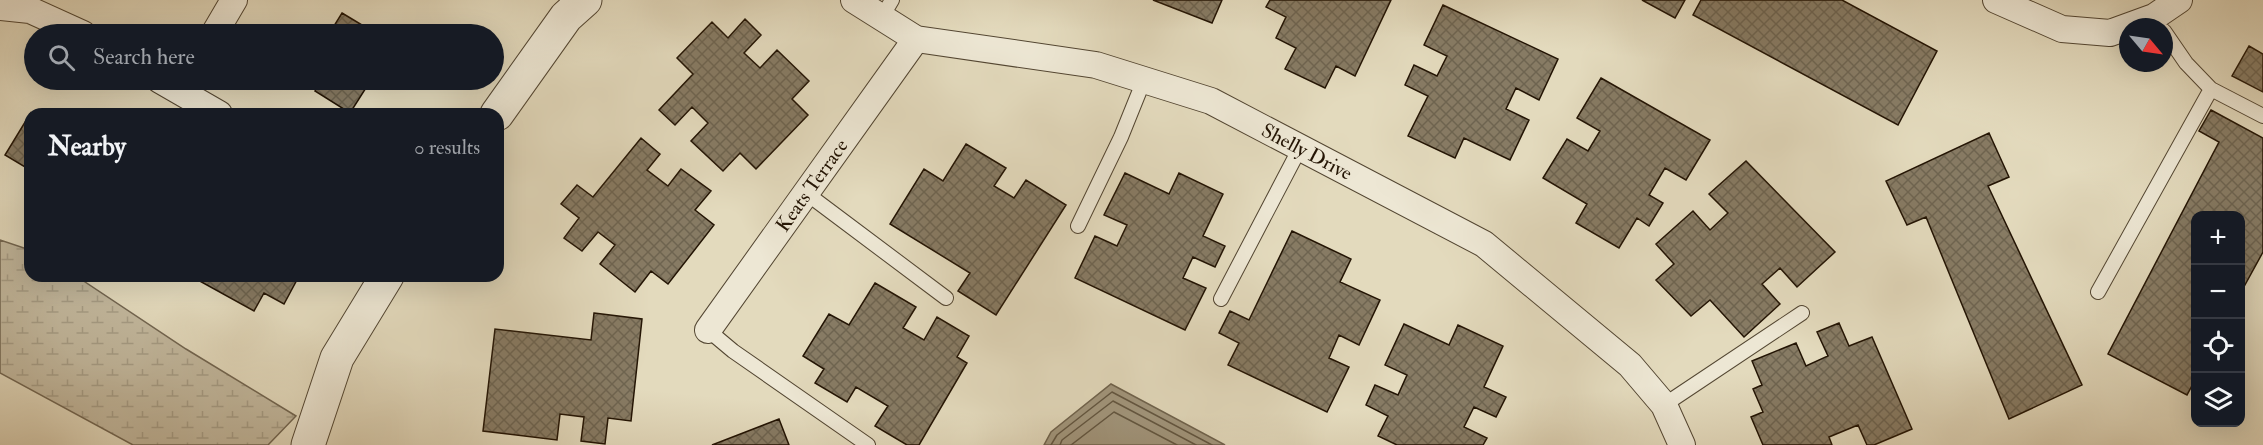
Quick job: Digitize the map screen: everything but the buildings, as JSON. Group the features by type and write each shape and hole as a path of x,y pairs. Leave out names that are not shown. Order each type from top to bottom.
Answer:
{"street":[{"path":"220,24 234,0"},
{"path":"501,108 566,17 585,0"},
{"name":"Shelly Drive","path":"854,0 887,9 916,39 1096,65 1211,101 1484,244 1630,365 1664,405 1682,445"},
{"path":"1996,0 2062,29 2110,33 2119,32"},
{"path":"2166,18 2180,0"},
{"path":"0,7 30,10 61,24"},
{"name":"Keats Terrace","path":"708,330 916,39"},
{"path":"185,90 211,108"},
{"path":"308,445 338,358 383,282"}],"lane":[{"path":"2173,44 2186,63 2211,88 2263,116"},
{"path":"1078,226 1121,137 1144,80"},
{"path":"2098,292 2211,88"},
{"path":"1221,299 1300,148"},
{"path":"806,193 946,298"},
{"path":"1664,405 1802,312"},
{"path":"708,330 733,351 868,445"}],"green space":[{"path":"0,240 24,248 24,282 85,282 186,349 296,416 268,445 133,445 0,373"}],"water":[{"path":"1111,384 1225,445 1044,445 1051,432"}]}
